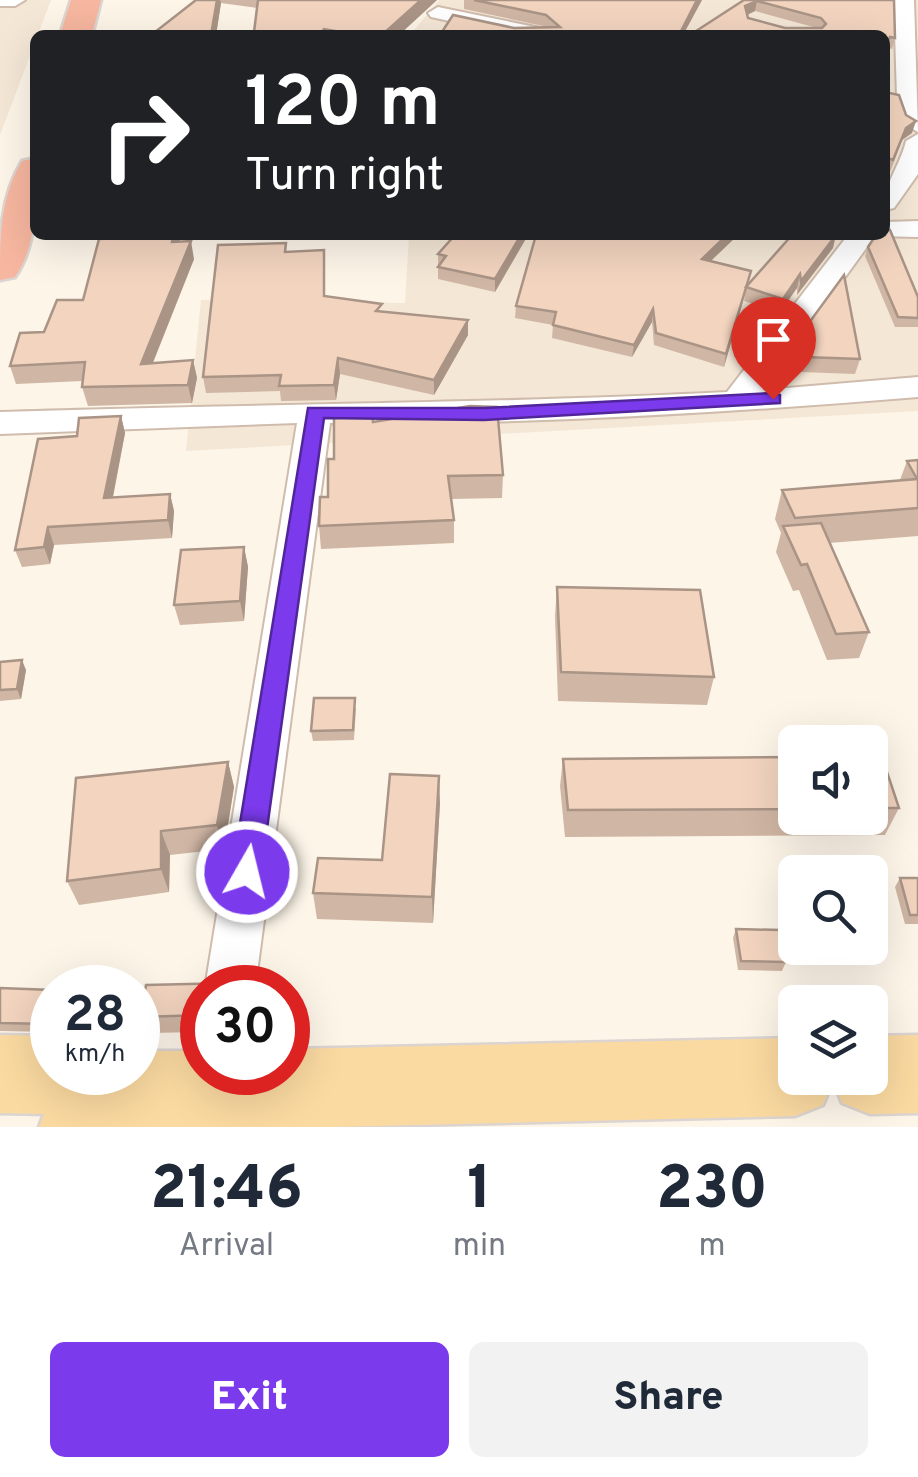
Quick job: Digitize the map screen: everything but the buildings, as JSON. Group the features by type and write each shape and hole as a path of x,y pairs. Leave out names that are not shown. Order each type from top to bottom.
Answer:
{"highway":[{"path":"77,30 86,0"},
{"path":"0,268 30,183"}],"main road":[{"path":"0,1074 106,1078 163,1096 778,1078"},
{"path":"888,1075 918,1074"}],"street":[{"path":"0,0 15,0"},
{"path":"904,0 896,57 918,125"},
{"path":"425,30 444,6 528,30"},
{"path":"890,96 910,98"},
{"path":"890,154 915,152"},
{"path":"890,194 915,152"},
{"path":"890,230 918,229"},
{"path":"737,402 858,240"},
{"path":"0,423 315,412 484,414 737,402 918,386"},
{"path":"233,965 315,412"}],"shaded area":[{"path":"0,0 51,0 40,30 30,30 30,56 0,135"},
{"path":"439,0 918,0 918,411 186,451 201,300 405,303 409,240 890,240 890,30 414,30"}],"route":[{"path":"247,872 315,412 484,414 773,399"}]}
